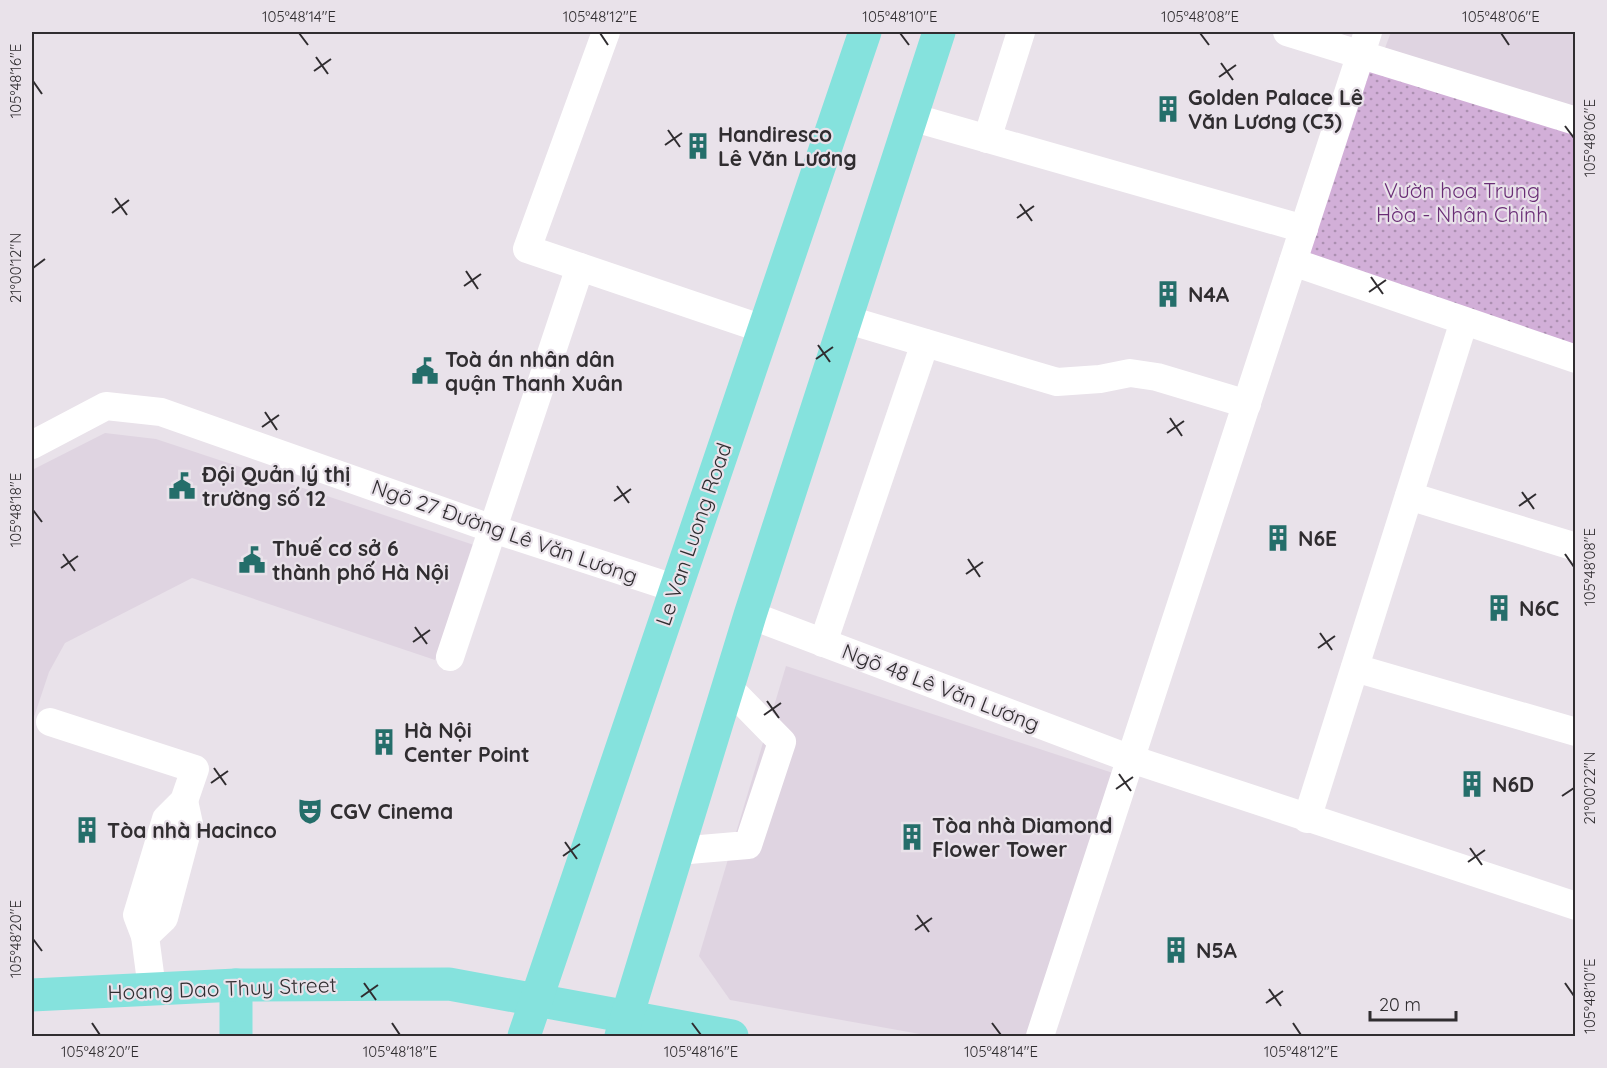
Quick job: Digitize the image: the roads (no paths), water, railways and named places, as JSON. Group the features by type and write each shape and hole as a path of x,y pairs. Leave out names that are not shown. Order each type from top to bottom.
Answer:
{"main road":[{"name":"Le Van Luong Road","path":"524,1036 674,588 865,32"},
{"path":"624,1026 750,615 939,32"},
{"name":"Hoang Dao Thuy Street","path":"32,995 236,985 448,984 537,1000 624,1026 732,1036"},
{"path":"236,985 236,1036"}],"street":[{"path":"606,32 527,249 763,329"},
{"path":"987,139 1021,32"},
{"path":"1303,34 1365,42 1575,122"},
{"path":"1040,1036 1365,42"},
{"path":"911,117 1304,229"},
{"path":"1293,262 1575,359"},
{"path":"450,657 580,267"},
{"path":"845,319 1057,382 1100,380 1130,373 1157,377 1247,404"},
{"path":"1308,819 1464,321"},
{"path":"823,643 925,343"},
{"name":"Ngõ 27 Đường Lê Văn Lương","path":"32,445 106,406 161,412 493,529 674,588"},
{"path":"1409,496 1575,547"},
{"name":"Ngõ 48 Lê Văn Lương","path":"750,615 1131,759 1575,906"},
{"path":"1355,668 1575,732"},
{"path":"677,851 748,845 782,742 728,687"},
{"path":"50,722 195,769 184,801 189,824 164,918 145,936 152,989"}],"place":[{"name":"Golden Palace Lê Văn Lương (C3)","path":"1168,109"},
{"name":"Handiresco Lê Văn Lương","path":"698,146"},
{"name":"N4A","path":"1168,294"},
{"name":"Toà án nhân dân quận Thanh Xuân","path":"425,371"},
{"name":"Đội Quản lý thị trường số 12","path":"182,486"},
{"name":"N6E","path":"1278,538"},
{"name":"Thuế cơ sở 6 thành phố Hà Nội","path":"252,560"},
{"name":"N6C","path":"1499,608"},
{"name":"Hà Nội Center Point","path":"384,742"},
{"name":"N6D","path":"1472,784"},
{"name":"CGV Cinema","path":"310,811"},
{"name":"Tòa nhà Hacinco","path":"87,830"},
{"name":"Tòa nhà Diamond Flower Tower","path":"912,837"},
{"name":"N5A","path":"1176,950"}],"park label":[{"name":"Vườn hoa Trung Hòa - Nhân Chính","path":"1462,202"}]}
